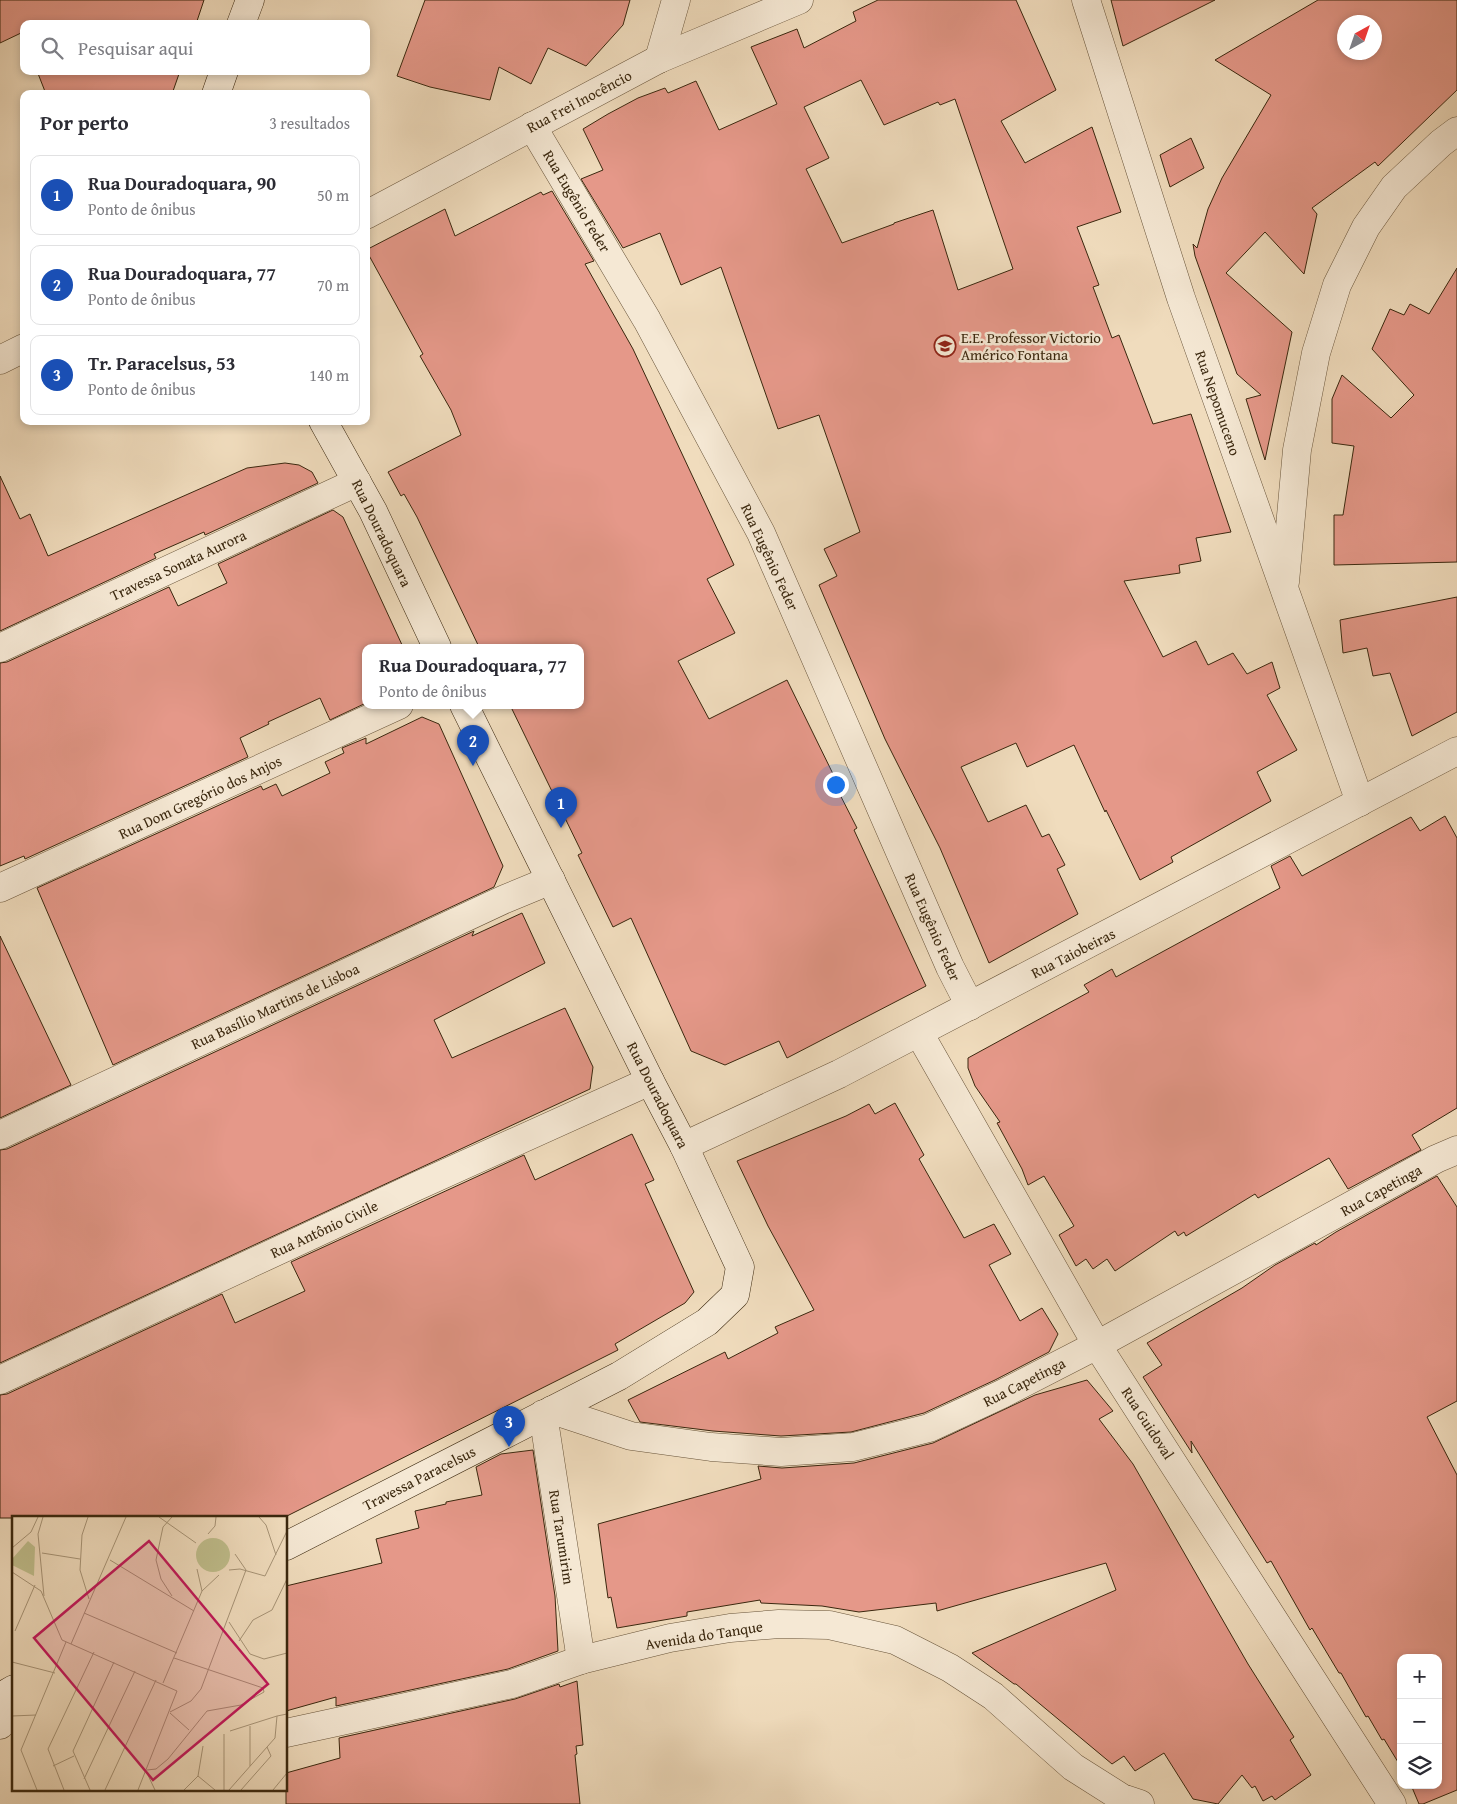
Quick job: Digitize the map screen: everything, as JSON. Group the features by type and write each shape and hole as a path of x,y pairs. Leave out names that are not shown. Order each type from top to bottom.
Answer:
{"street":[{"path":"242,20 250,0"},
{"path":"659,59 676,0"},
{"name":"Rua Frei Inocêncio","path":"370,213 659,59 799,0"},
{"name":"Rua Nepomuceno","path":"1086,0 1181,298 1360,802"},
{"path":"217,90 223,75"},
{"name":"Rua Eugênio Feder","path":"532,126 647,320 761,533 950,966 970,1006"},
{"path":"1284,590 1297,450 1316,353 1337,285 1366,227 1394,188 1441,143 1457,131"},
{"path":"0,360 20,350"},
{"name":"Rua Douradoquara","path":"325,425 373,511 436,644"},
{"name":"Travessa Sonata Aurora","path":"0,648 357,482"},
{"name":"Rua Dom Gregório dos Anjos","path":"0,888 390,709"},
{"name":"Rua Douradoquara","path":"466,709 684,1146 740,1267 735,1295 707,1322 619,1376 548,1412"},
{"name":"Rua Taiobeiras","path":"684,1146 839,1074 1457,751"},
{"name":"Rua Basílio Martins de Lisboa","path":"0,1135 487,907 551,880"},
{"name":"Rua Guidoval","path":"919,1033 1097,1345 1392,1804"},
{"name":"Rua Antônio Civile","path":"0,1380 415,1186 650,1081"},
{"name":"Rua Capetinga","path":"548,1412 631,1436 702,1446 781,1452 853,1447 928,1428 1002,1394 1097,1345 1436,1159 1457,1150"},
{"name":"Travessa Paracelsus","path":"288,1545 548,1412"},
{"name":"Rua Tarumirim","path":"548,1412 581,1660"},
{"name":"Avenida do Tanque","path":"288,1733 512,1684 581,1660 670,1638 730,1628 779,1624 829,1625 895,1640 950,1668 993,1696 1073,1767 1122,1798 1140,1804"},
{"path":"0,1725 6,1694"}],"building":[{"path":"0,0 204,0 197,20 20,20 20,33 0,43"},
{"path":"425,0 630,0 623,25 586,66 548,48 531,84 499,67 490,100 430,87 397,76"},
{"path":"878,0 1016,0 1056,90 1001,121 1025,163 1092,127 1121,212 1077,227 1099,285 1093,287 1112,338 1119,335 1153,424 1191,414 1231,532 1196,538 1201,561 1179,565 1180,573 1124,581 1163,657 1196,641 1208,665 1233,653 1247,674 1272,662 1280,688 1267,695 1297,750 1257,772 1271,801 1171,857 1173,862 1140,880 1106,810 1105,812 1074,745 1027,767 1016,743 961,767 988,822 1026,805 1042,837 1049,834 1065,865 1057,869 1078,914 989,963 940,848 885,739 819,585 837,576 824,549 860,532 819,415 778,429 721,267 681,285 660,233 623,248 581,179 603,170 583,129 638,98 665,88 668,93 696,81 719,130 777,104 751,47 797,29 804,48 856,21 853,12","holes":["861,80 884,125 938,102 940,105 955,99 1013,269 958,290 933,210 842,243 806,169 829,158 804,107"]},
{"path":"1111,0 1215,0 1123,46"},
{"path":"1318,0 1457,0 1457,90 1378,166 1375,162 1312,208 1317,214 1304,274 1265,232 1226,273 1292,332 1265,460 1246,399 1261,395 1237,374 1195,256 1193,244 1197,248 1208,209 1222,178 1271,95 1215,60"},
{"path":"39,75 179,75 173,90 44,90"},
{"path":"1191,138 1204,168 1170,187 1160,155"},
{"path":"552,191 594,261 585,264 633,349 734,565 707,579 735,633 678,661 709,719 787,680 836,780 833,781 857,828 854,830 926,986 787,1058 779,1041 725,1065 691,1051 631,918 613,927 578,855 582,853 512,709 584,709 584,644 478,644 417,517 404,494 401,496 388,472 461,435 451,410 420,356 423,354 370,257 370,248 445,209 455,236 541,192 543,195"},
{"path":"1457,268 1457,562 1334,565 1334,515 1343,515 1354,446 1332,443 1332,399 1342,375 1391,418 1414,395 1372,349 1390,309 1404,315 1410,304 1429,314"},
{"path":"285,463 299,465 312,472 318,483 205,535 204,532 154,554 156,558 0,631 0,476 20,519 30,514 48,556 247,468"},
{"path":"333,510 343,517 402,644 362,644 362,705 330,720 320,698 268,722 269,724 240,738 248,757 25,859 24,856 0,866 0,663 7,662 169,587 178,606 227,583 218,564"},
{"path":"1457,597 1457,712 1412,736 1390,673 1373,676 1367,648 1343,653 1340,620"},
{"path":"422,717 439,724 503,866 494,887 113,1065 37,888 261,786 263,790 276,784 282,796 330,773 325,762 344,753 342,748 366,738 366,744"},
{"path":"1445,816 1457,838 1457,1108 1412,1135 1421,1150 1348,1189 1329,1158 1258,1198 1255,1194 1186,1236 1184,1232 1178,1236 1175,1231 1115,1271 1107,1259 1093,1269 1086,1259 1076,1266 1059,1235 1074,1226 1044,1176 1028,1185 1022,1169 997,1123 1000,1122 975,1086 968,1068 968,1058 1089,992 1084,985 1112,969 1116,977 1280,888 1271,866 1290,856 1302,876 1411,817 1420,831"},
{"path":"522,913 545,963 434,1020 452,1058 565,1008 593,1067 590,1089 0,1363 0,1150 7,1149 474,931 472,936"},
{"path":"0,936 71,1085 0,1118"},
{"path":"895,1103 924,1155 919,1159 964,1238 994,1224 1011,1254 989,1265 1020,1321 1042,1308 1058,1334 1049,1352 924,1413 851,1432 781,1436 713,1431 640,1422 628,1400 725,1352 728,1359 778,1333 775,1327 814,1310 768,1226 737,1161 846,1116 869,1104 875,1114"},
{"path":"632,1134 654,1180 645,1184 694,1292 685,1303 615,1344 618,1350 287,1516 12,1516 12,1518 0,1518 0,1395 7,1394 222,1294 235,1323 305,1291 291,1262 524,1155 535,1180"},
{"path":"1437,1176 1457,1207 1457,1401 1427,1417 1457,1475 1457,1790 1423,1804 1419,1804 1413,1789 1442,1789 1442,1654 1397,1654 1397,1760 1368,1716 1366,1717 1312,1628 1310,1630 1271,1561 1267,1563 1191,1441 1192,1453 1143,1377 1162,1365 1147,1343 1242,1288 1275,1265 1315,1243 1316,1245"},
{"path":"1087,1380 1113,1411 1099,1419 1133,1464 1248,1664 1294,1737 1290,1740 1311,1775 1275,1800 1272,1796 1263,1801 1255,1786 1252,1788 1242,1775 1218,1804 1193,1799 1164,1753 1135,1771 1124,1756 1112,1764 1016,1684 972,1653 1116,1590 1106,1563 937,1611 936,1603 859,1612 822,1606 761,1603 760,1600 687,1612 687,1616 617,1628 611,1597 608,1598 598,1524 761,1479 758,1466 782,1468 854,1463 933,1443 1035,1395"},
{"path":"533,1450 555,1596 558,1651 508,1669 336,1706 336,1697 288,1710 288,1586 382,1563 376,1539 419,1528 415,1511 446,1504 446,1502 482,1495 476,1467 501,1454"},
{"path":"577,1681 583,1745 576,1746 577,1754 575,1755 580,1804 286,1804 288,1772 340,1758 339,1738 515,1699 559,1684 560,1687"}],"place":[{"name":"E.E. Professor Victorio Américo Fontana","path":"945,346"},
{"name":"Rua Douradoquara, 77","path":"473,766"},
{"name":"Rua Douradoquara, 90","path":"561,828"},
{"name":"Tr. Paracelsus, 53","path":"509,1447"}]}
